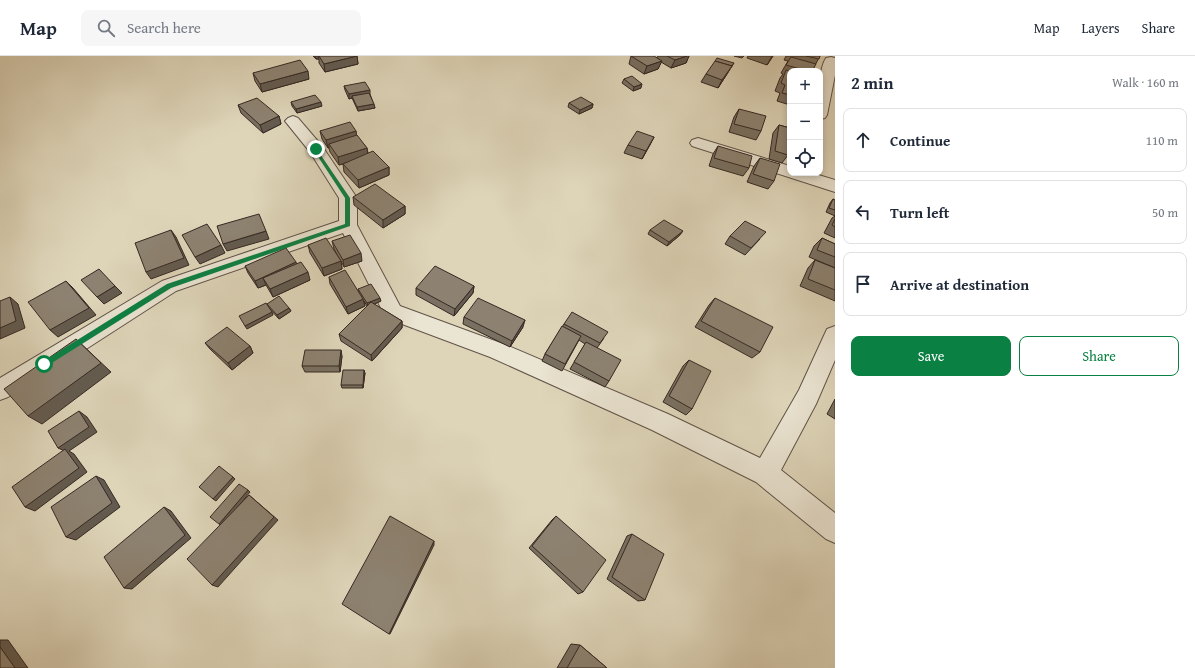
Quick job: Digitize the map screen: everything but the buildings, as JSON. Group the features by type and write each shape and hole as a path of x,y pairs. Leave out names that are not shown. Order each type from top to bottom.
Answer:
{"street":[{"path":"822,104 831,61"},
{"path":"293,121 316,149 348,198 348,225 393,312 505,354 660,422 765,473 835,530"},
{"path":"698,143 787,171"},
{"path":"807,176 825,180"},
{"path":"0,390 169,286 348,225"},
{"path":"765,473 808,397 835,335"}],"route":[{"path":"44,364 169,286 348,225 348,198 316,149"}]}
